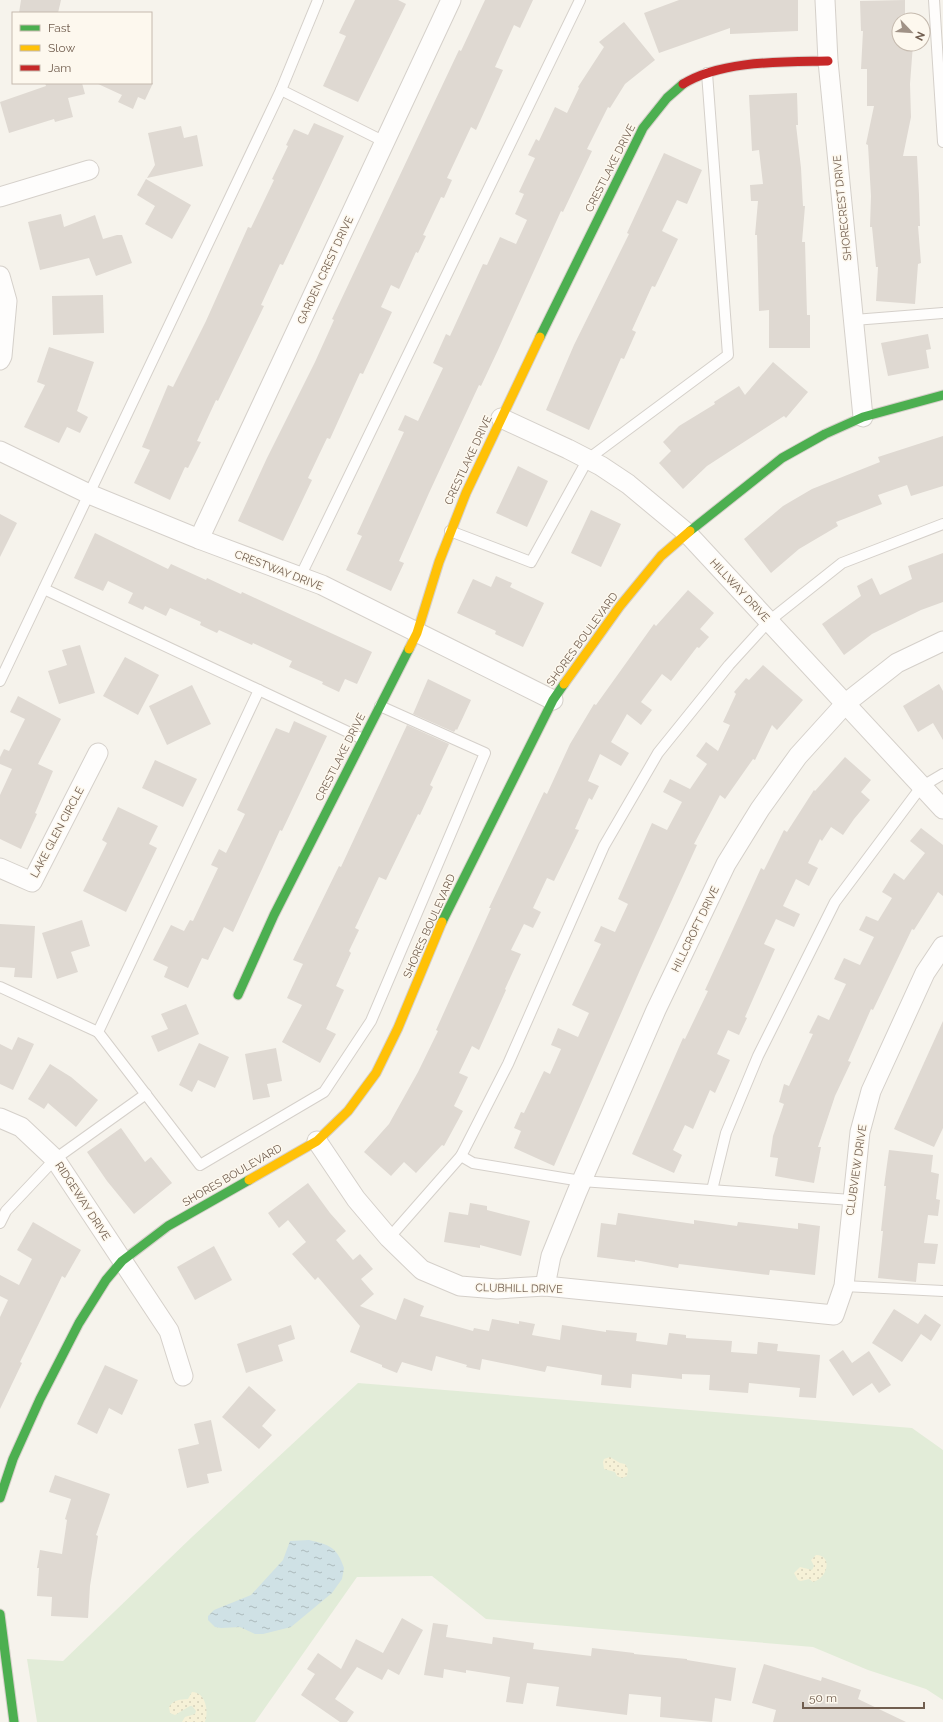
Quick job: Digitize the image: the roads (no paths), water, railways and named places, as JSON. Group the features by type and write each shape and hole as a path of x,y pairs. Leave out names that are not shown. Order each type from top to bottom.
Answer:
{"street":[{"name":"GARDEN CREST DRIVE","path":"199,539 451,0"},
{"name":"SHORECREST DRIVE","path":"825,0 828,60 863,417"},
{"name":"CRESTLAKE DRIVE","path":"238,995 274,915 417,633 423,608 450,531 501,418 643,128 662,103 685,83 707,73 777,63 828,60"},
{"path":"0,197 89,170"},
{"path":"0,276 7,301 2,356 0,360"},
{"name":"SHORES BOULEVARD","path":"0,1498 19,1446 40,1399 78,1323 106,1280 122,1261 168,1226 317,1141 348,1111 376,1073 398,1028 446,912 553,700 579,661 620,606 661,556 687,533 782,458 825,434 863,417 943,395"},
{"name":"HILLWAY DRIVE","path":"501,418 601,466 628,484 687,533 943,809"},
{"name":"CRESTWAY DRIVE","path":"0,451 89,494 199,539 322,585 553,700"},
{"name":"HILLCROFT DRIVE","path":"545,1286 551,1256 581,1181 656,1010 726,864 760,809 798,756 846,703 897,663 943,641"},
{"name":"LAKE GLEN CIRCLE","path":"2,874 32,882 98,753"},
{"name":"CLUBVIEW DRIVE","path":"834,1315 844,1286 860,1132 871,1090 925,973 943,946"},
{"name":"RIDGEWAY DRIVE","path":"0,1118 21,1127 55,1159 81,1196 168,1331 183,1376"},
{"name":"CLUBHILL DRIVE","path":"317,1141 356,1199 389,1238 422,1270 460,1286 497,1289 545,1286 834,1315"},
{"path":"0,1614 14,1722"},
{"path":"0,1711 12,1709"}],"lane":[{"path":"0,681 281,90 318,0"},
{"path":"300,577 580,0"},
{"path":"934,0 943,142"},
{"path":"450,531 531,562 588,459 728,355 707,73"},
{"path":"281,90 385,142"},
{"path":"854,320 943,313"},
{"path":"389,1238 461,1156 508,1064 604,846 658,753 729,665 769,621 842,563 943,524"},
{"path":"44,589 363,739"},
{"path":"98,1032 260,690"},
{"path":"0,987 98,1032 200,1165 324,1092 371,1021 485,753 380,706"},
{"path":"712,1190 726,1133 758,1056 835,902 922,787 943,774"},
{"path":"0,1223 6,1211 55,1159 146,1094"},
{"path":"461,1156 473,1163 581,1181 852,1200"},
{"path":"844,1286 943,1291"}],"water":[{"path":"309,1540 332,1548 339,1555 344,1568 342,1579 332,1593 291,1627 263,1634 255,1634 240,1627 215,1627 208,1620 208,1616 214,1610 251,1595 283,1560 290,1541"}]}
